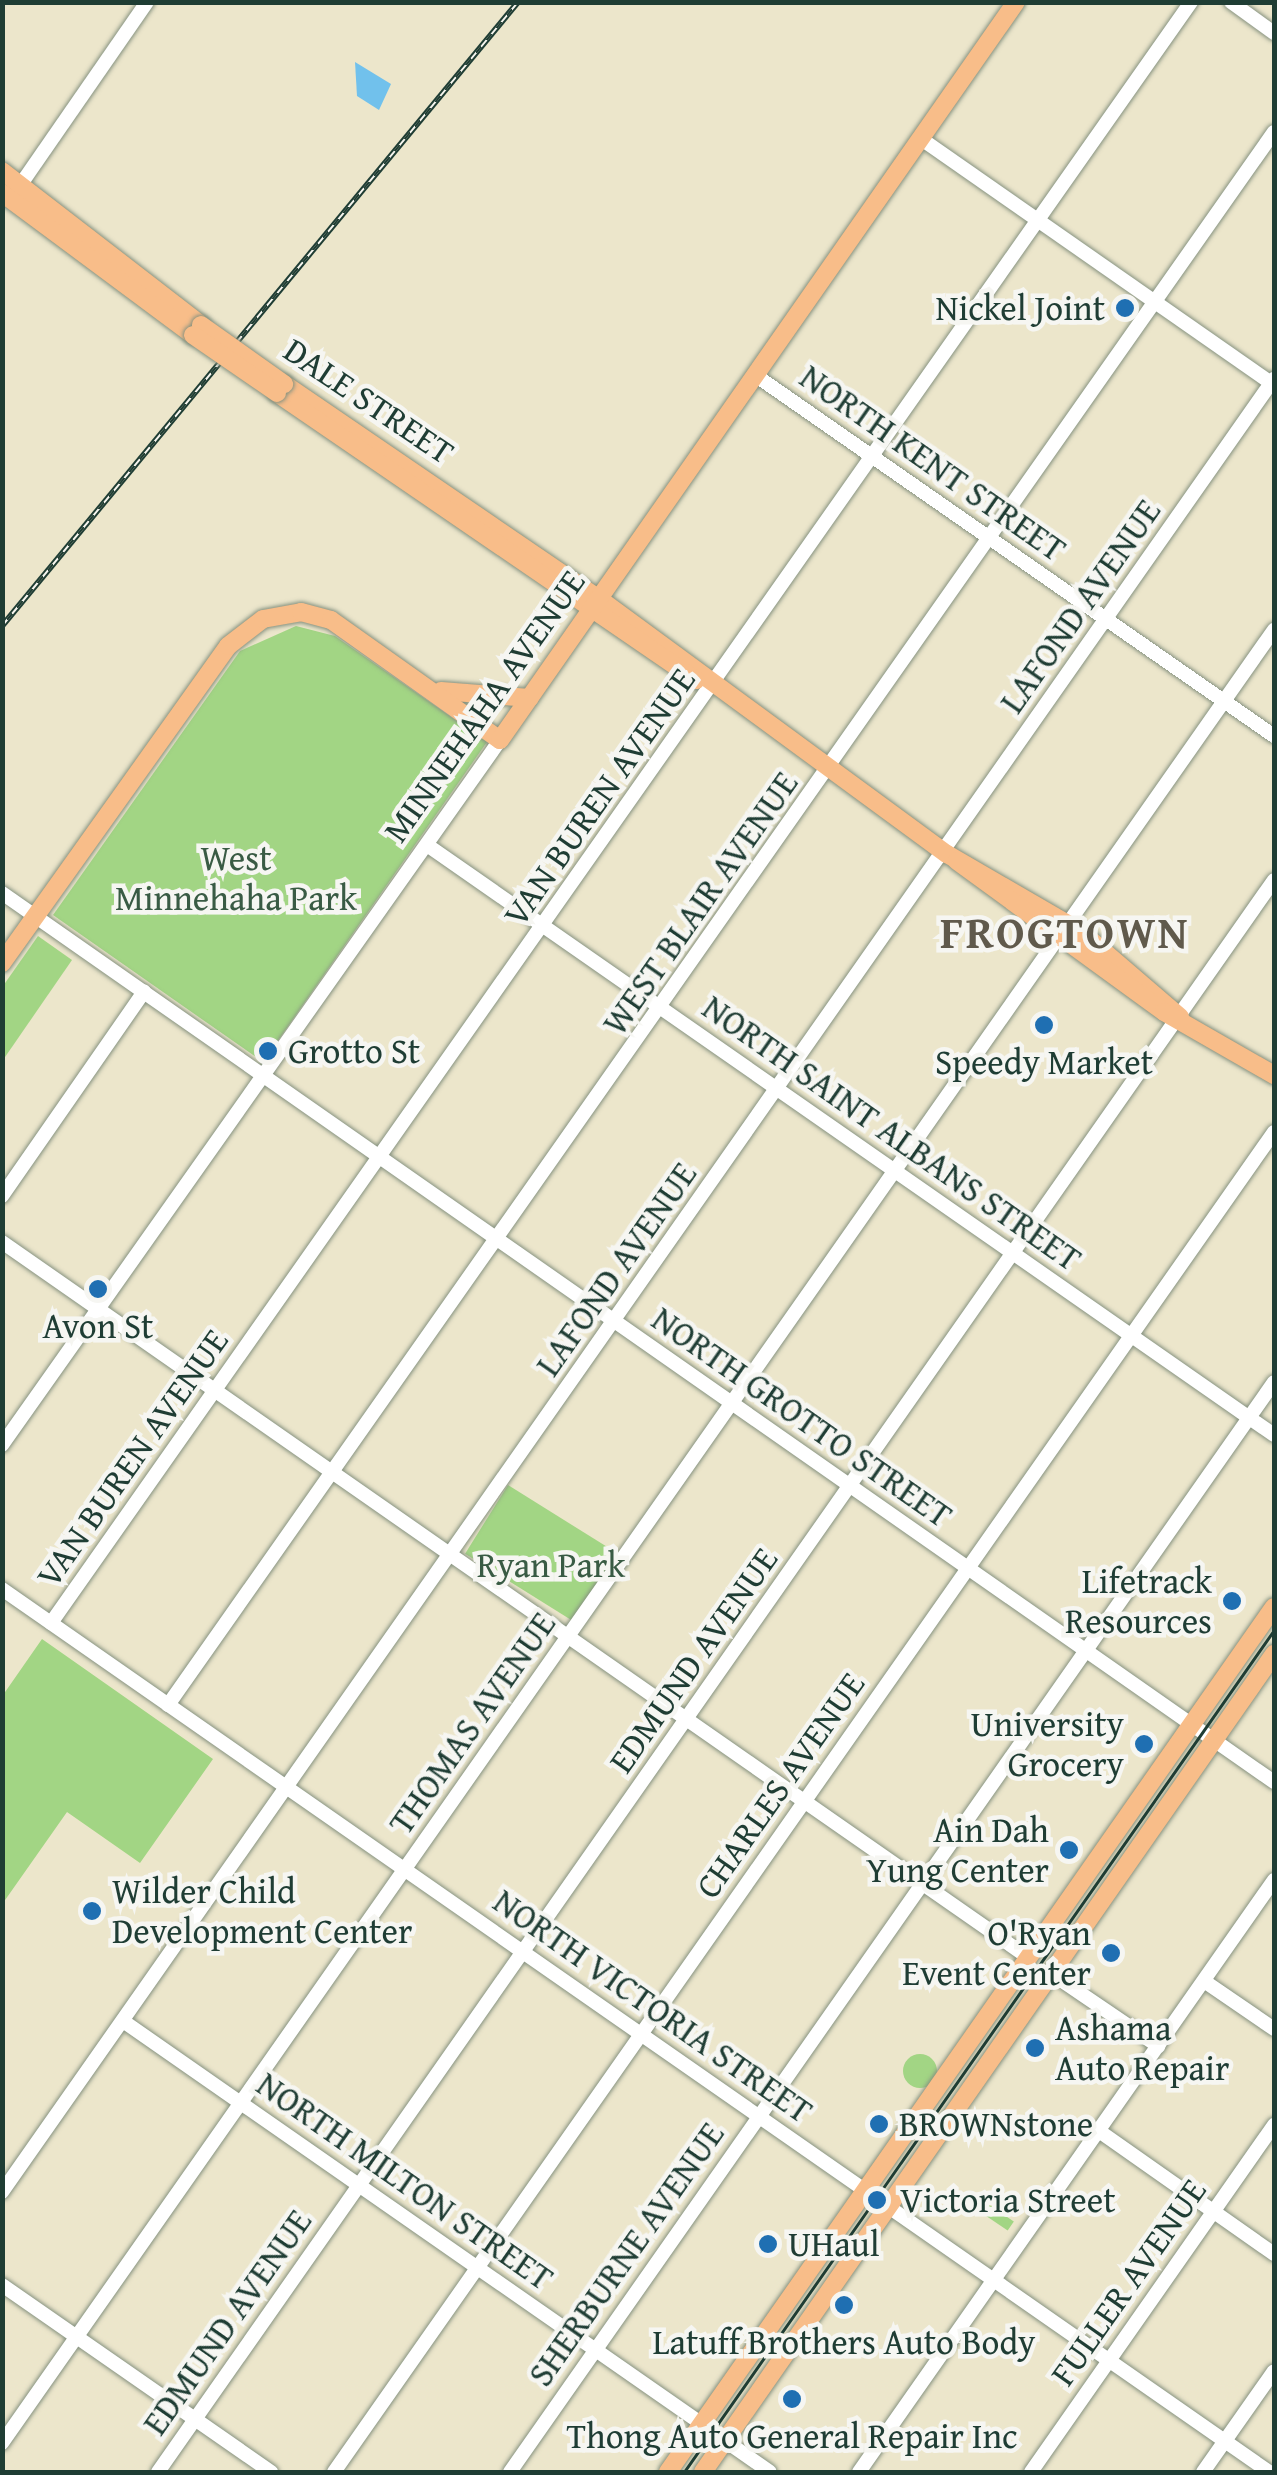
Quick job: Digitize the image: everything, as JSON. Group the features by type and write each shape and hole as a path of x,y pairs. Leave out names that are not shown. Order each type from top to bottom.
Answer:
{"main road":[{"name":"MINNEHAHA AVENUE","path":"500,740 1016,2"},
{"name":"DALE STREET","path":"2,171 197,330"},
{"name":"DALE STREET","path":"2,193 829,772 1065,932 1252,1067 1274,1089"},
{"path":"2,963 254,623 318,615 427,686 500,740"},
{"path":"427,686 530,698"},
{"name":"DALE STREET","path":"1252,1067 1274,1074"},
{"path":"668,2472 1274,1608"},
{"path":"703,2472 1055,1976 1218,1742 1274,1654"}],"street":[{"path":"21,184 147,2"},
{"name":"VAN BUREN AVENUE","path":"52,1623 545,928 706,686 1191,2"},
{"path":"1230,2 1274,33"},
{"name":"WEST BLAIR AVENUE","path":"168,1705 829,772 1274,132"},
{"path":"920,138 1274,382"},
{"name":"NORTH KENT STREET","path":"755,375 1274,736"},
{"name":"LAFOND AVENUE","path":"2,2192 779,1091 952,857 1106,620 1274,382"},
{"name":"THOMAS AVENUE","path":"2,2443 1274,630"},
{"name":"MINNEHAHA AVENUE","path":"2,1446 500,740"},
{"name":"NORTH SAINT ALBANS STREET","path":"427,845 1274,1435"},
{"name":"EDMUND AVENUE","path":"158,2472 1274,880"},
{"name":"NORTH GROTTO STREET","path":"2,893 1274,1782"},
{"path":"2,1196 144,992"},
{"name":"CHARLES AVENUE","path":"334,2472 1274,1132"},
{"path":"2,1242 1030,1958"},
{"name":"SHERBURNE AVENUE","path":"510,2472 1274,1382"},
{"name":"NORTH VICTORIA STREET","path":"2,1589 1269,2472"},
{"path":"859,2472 1274,1880"},
{"path":"1055,1976 1158,2046"},
{"path":"1204,1981 1274,2029"},
{"name":"NORTH MILTON STREET","path":"124,2021 702,2424"},
{"name":"FULLER AVENUE","path":"1031,2472 1274,2125"},
{"path":"1099,2132 1274,2254"},
{"path":"2,2286 271,2472"},
{"path":"1203,2472 1274,2371"},
{"path":"727,2442 770,2472"}],"green space":[{"name":"West Minnehaha Park","path":"296,626 335,636 487,742 263,1062 53,915 240,651"},
{"path":"38,936 72,960 3,1060 3,986"},
{"name":"Ryan Park","path":"508,1485 617,1553 574,1622 465,1554"},
{"path":"42,1639 213,1759 140,1863 67,1812 3,1903 3,1695"},
{"path":"920,2054 932,2059 937,2071 932,2083 920,2088 908,2083 903,2071 908,2059"},
{"path":"979,2198 1014,2221 1008,2231 973,2207"}],"water":[{"path":"355,62 391,84 379,110 357,96"}],"tram line":[{"path":"684,2472 1274,1630"}],"railway":[{"path":"2,626 518,2"}],"place":[{"name":"Nickel Joint","path":"1125,308"},
{"name":"Speedy Market","path":"1044,1025"},
{"name":"Grotto St","path":"268,1051"},
{"name":"Avon St","path":"98,1289"},
{"name":"Lifetrack Resources","path":"1232,1601"},
{"name":"University Grocery","path":"1144,1744"},
{"name":"Ain Dah Yung Center","path":"1069,1850"},
{"name":"Wilder Child Development Center","path":"92,1911"},
{"name":"O'Ryan Event Center","path":"1111,1953"},
{"name":"Ashama Auto Repair","path":"1035,2048"},
{"name":"BROWNstone","path":"879,2124"},
{"name":"Victoria Street","path":"877,2200"},
{"name":"UHaul","path":"768,2244"},
{"name":"Latuff Brothers Auto Body","path":"844,2305"},
{"name":"Thong Auto General Repair Inc","path":"792,2399"}],"district":[{"name":"FROGTOWN","path":"1065,932"}]}
